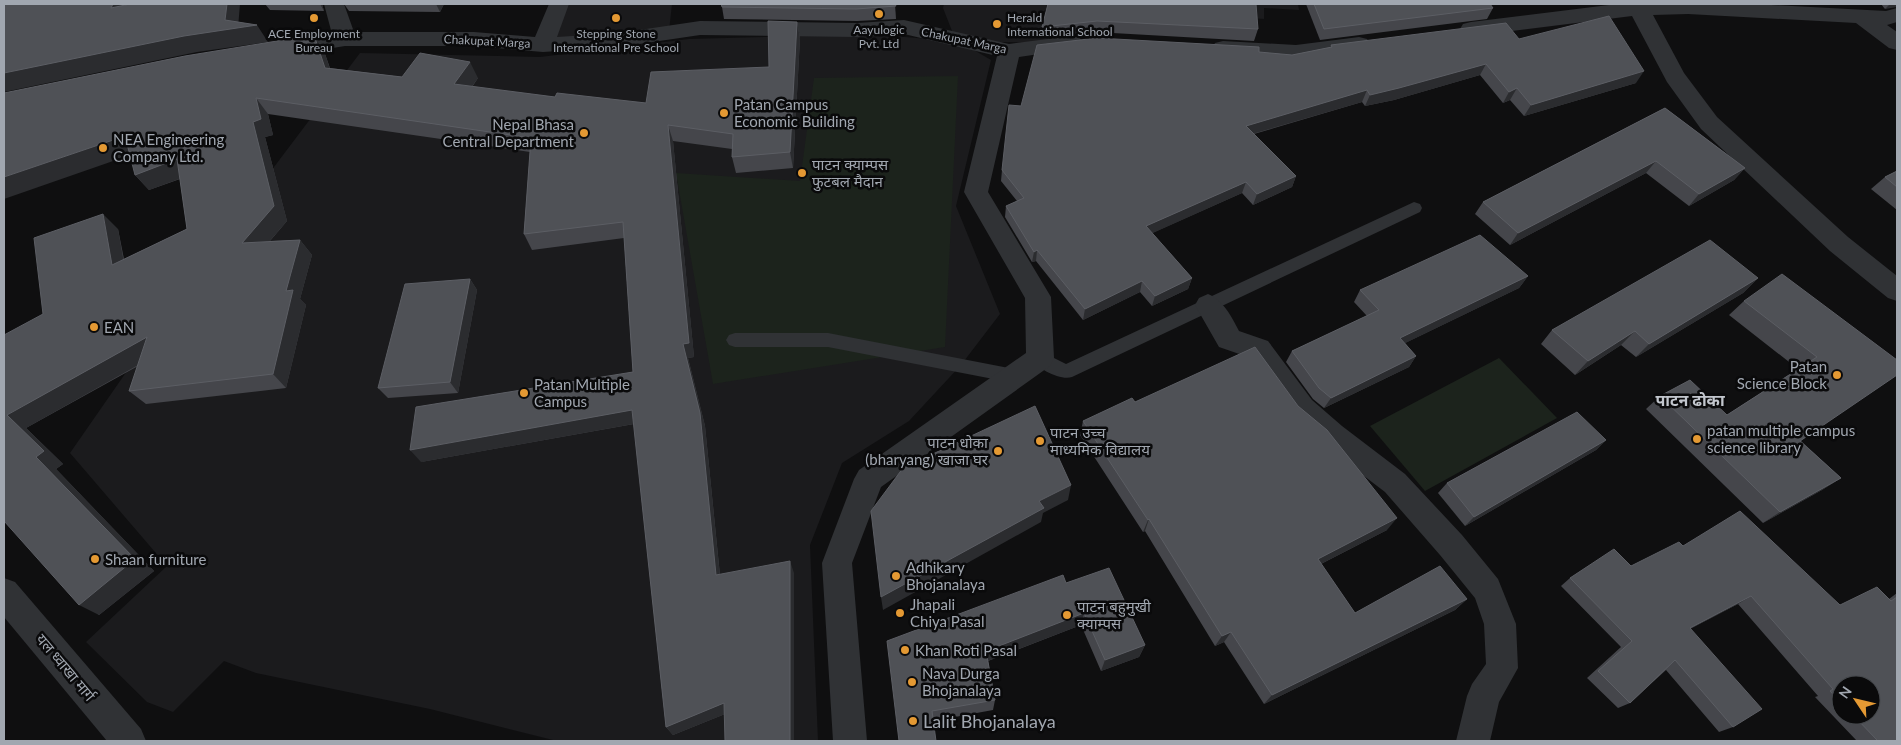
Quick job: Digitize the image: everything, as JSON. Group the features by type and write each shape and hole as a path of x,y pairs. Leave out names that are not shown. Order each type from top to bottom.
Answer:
{"street":[{"path":"334,4 345,39"},
{"path":"543,45 559,4"},
{"path":"904,27 910,4"},
{"path":"1453,31 1639,8 1685,5 1862,17 1886,18 1897,15"},
{"path":"1639,8 1675,76 1709,123 1839,244 1897,291"},
{"path":"1862,17 1897,43"},
{"name":"Chakupat Marga","path":"262,52 345,39 474,39 543,45 619,40 700,28 848,30 904,27 1009,51 1095,41"},
{"path":"1200,47 1296,52 1374,42"},
{"path":"850,741 837,563 869,479 1040,358 1038,297 976,192 1009,51"},
{"path":"1208,305 1224,326 1229,339 1258,349 1302,409 1332,435 1395,483 1451,545 1487,589 1500,624 1502,668 1484,696 1473,741"},
{"name":"यल ध्वाखा मार्ग","path":"4,593 129,741"}],"lane":[{"path":"1040,358 1066,372 1414,208"},
{"path":"735,340 828,340 1014,376"}],"shaded area":[{"name":"Stepping Stone International Pre School","path":"568,4 672,4 669,31 554,38"},
{"name":"Herald International School","path":"944,4 1056,4 1042,12 1050,43 999,42 954,36 943,8"},
{"path":"1225,4 1298,4 1299,10 1264,8 1264,19 1226,16"},
{"name":"Patan Multiple Campus","path":"873,34 960,42 991,60 956,206 1000,314 961,365 909,421 842,463 810,545 818,741 557,741 430,709 256,673 224,661 173,712 147,702 86,642 167,566 70,453 209,253 360,53 540,57 689,39"},
{"path":"958,76 945,347 713,384 676,173 800,181 814,78"},
{"path":"1499,358 1557,418 1425,491 1370,426"}],"building":[{"path":"4,4 113,4 111,8 130,4 227,4 225,20 257,25 184,36 4,73"},
{"path":"721,4 895,4 896,6 856,9 722,7"},
{"path":"1048,4 1256,4 1258,29 1097,21 1042,27"},
{"path":"1314,4 1490,4 1493,8 1324,29"},
{"path":"1609,16 1644,71 1531,105 1517,88 1509,92 1486,64 1370,95 1367,90 1246,126 1296,176 1257,194 1246,182 1146,226 1192,278 1155,296 1142,281 1085,309 1037,250 1034,252 1006,206 1024,198 1002,170 1009,105 1021,106 1037,45 1097,38 1259,47 1259,52 1292,55 1332,47 1331,45 1506,23 1519,39"},
{"path":"768,21 797,22 790,152 732,157 733,134 668,125 689,343 683,344 700,413 716,575 790,561 790,741 725,741 724,703 666,727 632,410 410,450 416,407 633,372 623,222 524,234 531,138 256,98 261,119 253,122 274,206 242,243 300,240 286,291 293,290 273,374 129,391 147,337 7,415 44,451 36,457 135,559 79,605 4,521 4,335 43,314 34,238 103,214 112,265 187,229 177,159 135,175 125,136 4,177 4,93 185,56 314,35 325,68 402,77 420,53 470,62 454,84 555,97 557,93 646,103 651,72 769,67"},
{"path":"1665,108 1745,168 1699,194 1656,161 1518,233 1483,202"},
{"path":"1897,171 1897,187 1885,177"},
{"path":"1480,235 1528,276 1400,338 1416,356 1331,398 1319,388 1292,351 1379,310 1360,290"},
{"path":"1710,240 1758,278 1649,344 1635,331 1588,361 1552,330"},
{"path":"1782,274 1897,360 1897,375 1800,441 1841,478 1780,512 1660,396 1690,380 1727,415 1817,357 1744,301"},
{"path":"470,279 450,382 378,388 405,284"},
{"path":"1255,347 1298,406 1327,430 1397,518 1318,559 1355,613 1440,566 1467,599 1272,695 1231,632 1222,636 1149,519 1083,421 1132,398 1135,402"},
{"path":"1035,406 1071,485 1039,501 1044,508 881,597 871,511 903,468"},
{"path":"1577,412 1606,440 1474,517 1447,483"},
{"path":"1740,511 1840,605 1877,587 1891,601 1897,597 1897,741 1878,741 1863,725 1881,725 1881,675 1831,675 1831,687 1751,596 1690,628 1762,709 1733,727 1675,660 1630,703 1598,671 1632,641 1570,578 1614,549 1631,566 1679,542 1683,546"},
{"path":"1109,568 1145,645 1105,660 1084,613 986,651 995,700 932,711 936,741 899,741 887,641 1063,575 1066,583"}],"place":[{"name":"Aayulogic Pvt. Ltd","path":"879,14"},
{"name":"ACE Employment Bureau","path":"314,18"},
{"name":"Stepping Stone International Pre School","path":"616,18"},
{"name":"Herald International School","path":"997,24"},
{"name":"Patan Campus Economic Building","path":"724,113"},
{"name":"Nepal Bhasa Central Department","path":"584,133"},
{"name":"NEA Engineering Company Ltd.","path":"103,148"},
{"name":"पाटन क्याम्पस फुटबल मैदान","path":"802,173"},
{"name":"EAN","path":"94,327"},
{"name":"Patan Science Block","path":"1837,375"},
{"name":"Patan Multiple Campus","path":"524,393"},
{"name":"patan multiple campus science library","path":"1697,439"},
{"name":"पाटन उच्च माध्यमिक विद्यालय","path":"1040,441"},
{"name":"पाटन धोका (bharyang) खाजा घर","path":"998,451"},
{"name":"Shaan furniture","path":"95,559"},
{"name":"Adhikary Bhojanalaya","path":"896,576"},
{"name":"Jhapali Chiya Pasal","path":"900,613"},
{"name":"पाटन बहुमुखी क्याम्पस","path":"1067,615"},
{"name":"Khan Roti Pasal","path":"905,650"},
{"name":"Nava Durga Bhojanalaya","path":"912,682"},
{"name":"Lalit Bhojanalaya","path":"913,721"}],"district":[{"name":"पाटन ढोका","path":"1690,399"}]}
